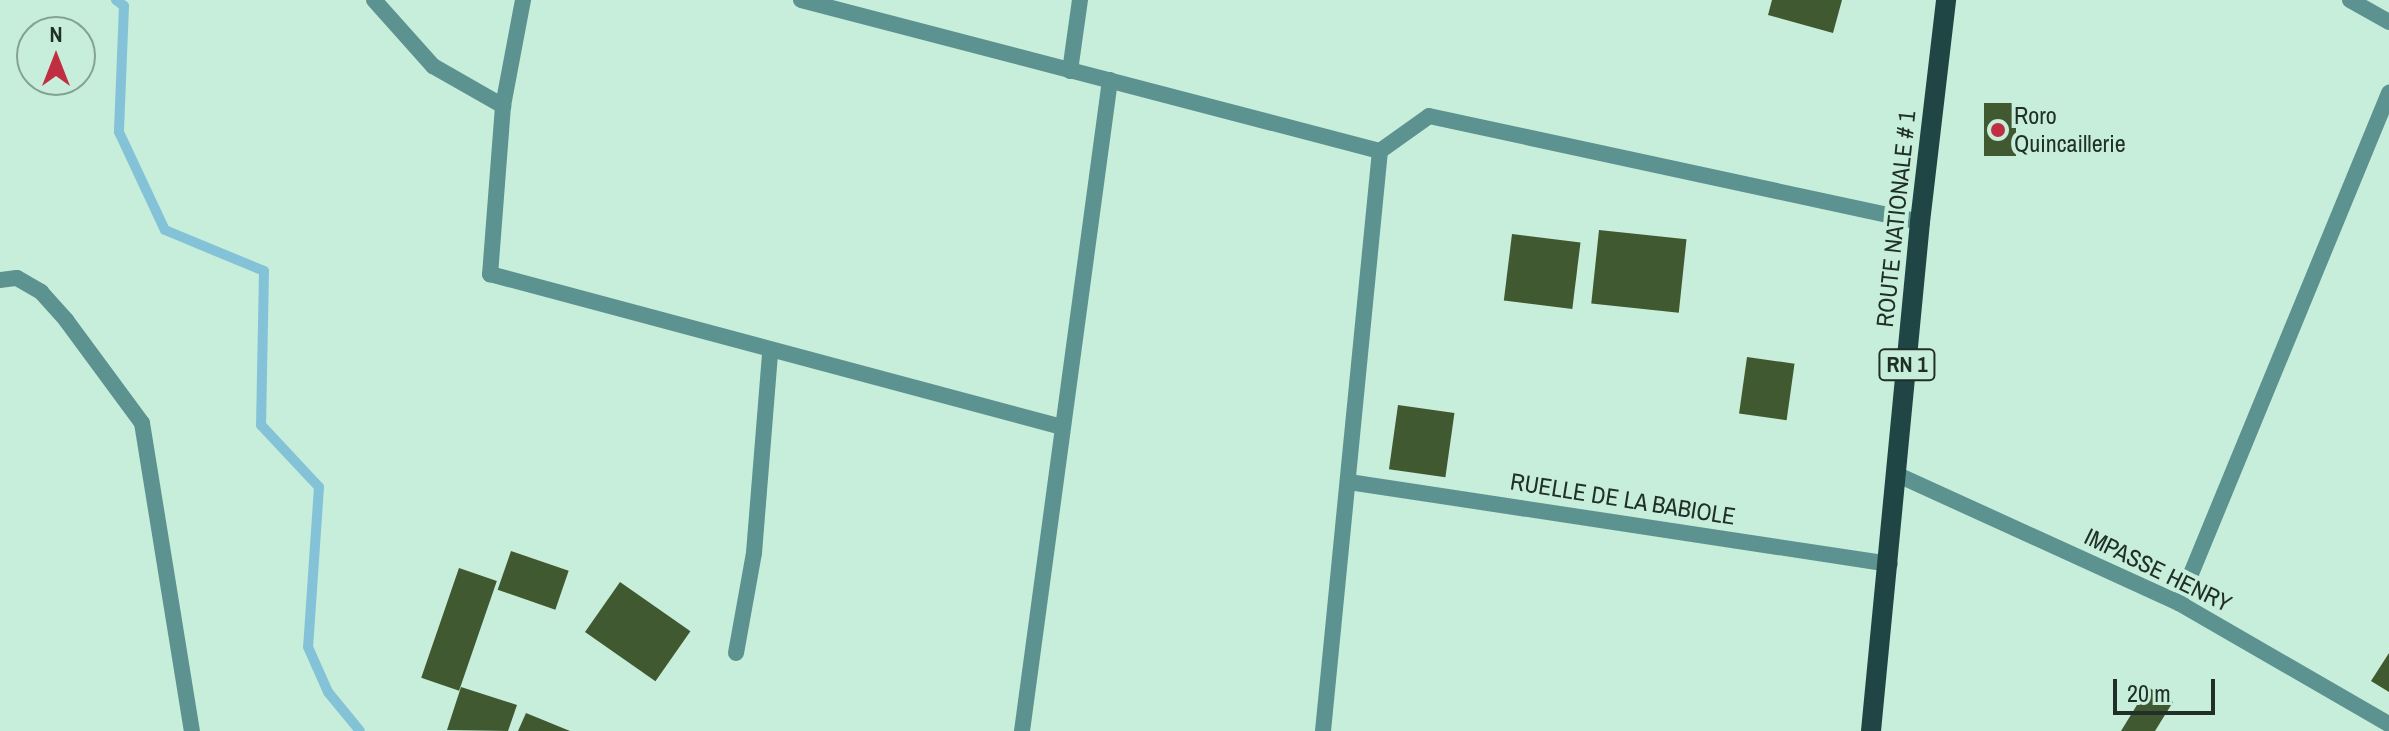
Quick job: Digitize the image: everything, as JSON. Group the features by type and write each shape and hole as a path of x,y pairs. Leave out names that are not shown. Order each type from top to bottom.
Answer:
{"main road":[{"name":"ROUTE NATIONALE # 1","path":"1871,731 1890,564 1920,222 1946,0"}],"street":[{"path":"374,0 433,66 503,106"},
{"path":"523,0 503,106 490,274 770,352 1062,427"},
{"path":"801,0 1380,151"},
{"path":"1070,71 1080,0"},
{"path":"2350,0 2389,22"},
{"path":"1022,731 1110,80"},
{"path":"2179,603 2389,93"},
{"path":"1323,731 1380,151 1429,116 1920,222"},
{"path":"0,280 17,278 41,292 66,320 142,423 192,731"},
{"path":"736,653 754,553 770,352"},
{"name":"IMPASSE HENRY","path":"1898,475 2179,603 2389,724"},
{"name":"RUELLE DE LA BABIOLE","path":"1349,482 1890,564"}],"building":[{"path":"1772,0 1842,0 1833,33 1768,15"},
{"path":"1984,103 2016,103 2016,156 1984,156"},
{"path":"1599,230 1687,239 1679,313 1591,304"},
{"path":"1512,234 1580,242 1572,309 1504,301"},
{"path":"1747,357 1795,364 1787,420 1739,413"},
{"path":"1398,405 1454,413 1445,477 1389,469"},
{"path":"511,551 569,571 555,610 498,590"},
{"path":"459,568 497,581 459,691 421,678"},
{"path":"620,582 690,631 655,681 585,632"},
{"path":"2389,653 2389,692 2371,681"},
{"path":"461,687 517,705 508,731 447,730"},
{"path":"2148,687 2173,702 2155,731 2121,731"},
{"path":"526,713 570,731 518,731"}],"waterway":[{"path":"116,0 124,6 119,132 165,230 264,271 261,425 319,487 308,647 328,692 360,731"}],"place":[{"name":"Roro Quincaillerie","path":"1998,130"}]}
